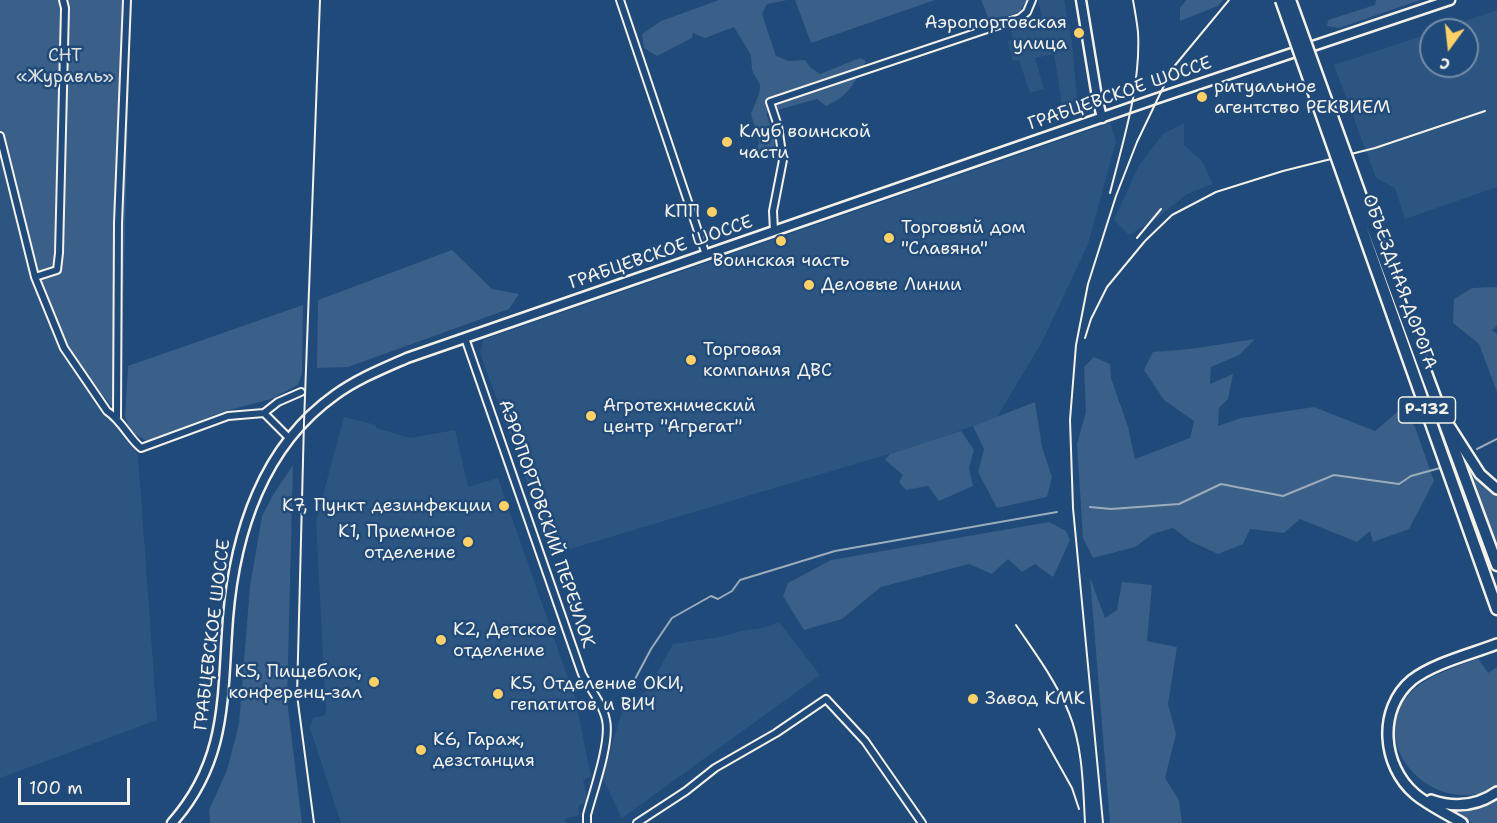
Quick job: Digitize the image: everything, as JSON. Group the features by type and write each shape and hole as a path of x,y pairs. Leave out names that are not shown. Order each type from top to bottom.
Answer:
{"highway":[{"name":"ОБЪЕЗДНАЯ ДОРОГА","path":"1281,0 1360,210 1443,416 1497,565"},
{"name":"ОБЪЕЗДНАЯ ДОРОГА","path":"1290,0 1497,609"}],"main road":[{"path":"1081,0 1102,118"},
{"name":"ГРАБЦЕВСКОЕ ШОССЕ","path":"172,823 197,789 212,756 220,727 224,697 228,616 237,550 259,490 289,438 298,427 334,396 365,376 407,358 1450,0"},
{"path":"1443,416 1480,474 1497,489"},
{"path":"1462,823 1415,794 1401,778 1390,754 1388,728 1396,700 1407,686 1424,672 1497,644"},
{"path":"1415,794 1439,803 1461,805 1483,800 1497,792"}],"street":[{"path":"35,277 57,270 59,253 65,19 63,0"},
{"path":"117,417 118,223 127,0"},
{"path":"620,0 706,255"},
{"path":"774,231 773,211 783,160 778,126 770,102 1020,18 1027,12 1032,0"},
{"path":"0,136 35,277 64,348 107,411 117,417 141,448 228,416 264,413 278,402 301,392"},
{"name":"АЭРОПОРТОВСКИЙ ПЕРЕУЛОК","path":"465,338 582,674 606,719 608,734 587,815 587,823"},
{"path":"264,413 289,438"},
{"path":"637,823 686,791 715,768 776,733 826,699 865,741 922,823"}],"shaded area":[{"path":"1038,0 1064,0 1072,43 1078,108 1063,111 1054,54 1035,58 1044,89 1030,93 1019,60 1013,61 1008,41 1013,39 1010,27 1042,18"},
{"path":"1497,10 1497,187 1405,219 1395,188 1376,178 1334,65 1419,37 1419,78 1479,78 1479,18 1474,18"},
{"path":"1110,123 1116,141 1088,244 1042,342 997,417 929,442 553,554 480,353 483,340"},
{"path":"1184,123 1184,145 1202,161 1213,184 1187,194 1157,218 1129,235 1114,220 1138,167 1163,134"},
{"path":"0,140 19,230 46,313 79,378 138,455 157,720 0,778"},
{"path":"344,417 376,425 376,428 410,438 455,430 468,487 498,478 575,698 591,777 583,780 588,801 578,806 579,815 565,819 566,823 341,823 310,728 313,718 326,715 316,521"},
{"path":"779,622 820,675 622,818 602,777 624,705 647,691 673,644 720,637 763,628"}],"green space":[{"name":"СНТ «Журавль»","path":"0,0 131,0 120,417 91,380 46,313 19,230 0,140"},
{"path":"719,0 787,0 767,4 762,14 776,56 789,61 805,60 820,74 860,58 866,61 850,88 834,102 826,106 817,99 766,113 775,139 772,158 763,160 757,151 759,142 751,114 760,85 752,70 751,55 734,27 705,38 693,33 692,38 657,56 644,48 642,34 661,21"},
{"path":"795,0 935,0 811,43"},
{"path":"981,0 1027,0 1019,12 990,22"},
{"path":"1186,0 1223,0 1218,6 1180,21 1180,8"},
{"path":"1376,0 1420,0 1339,28 1327,26 1328,20 1375,5"},
{"path":"452,250 492,289 519,294 509,309 348,367 317,368 318,300"},
{"path":"1497,287 1497,326 1492,330 1497,334 1497,392 1479,344 1453,323 1454,299 1472,288"},
{"path":"303,305 302,373 298,385 271,399 222,412 147,441 131,432 125,417 128,366"},
{"path":"1255,339 1239,355 1211,367 1210,384 1233,374 1228,399 1219,408 1218,426 1241,418 1314,407 1375,431 1402,408 1415,427 1434,481 1409,529 1373,542 1370,531 1357,542 1300,519 1284,533 1250,529 1243,544 1218,554 1190,541 1173,528 1153,534 1135,547 1093,558 1083,538 1077,444 1086,412 1084,367 1094,357 1110,364 1111,378 1128,427 1135,459 1190,438 1194,421 1164,400 1144,370 1153,352"},
{"path":"1035,402 1042,447 1052,477 1047,497 997,508 978,472 984,449 973,426"},
{"path":"961,431 974,450 969,468 973,486 939,501 928,486 906,490 899,482 903,475 885,460 890,454"},
{"path":"293,465 287,700 302,823 210,823 209,810 227,770 239,724 250,586 262,516"},
{"path":"1469,475 1497,493 1497,550"},
{"path":"1049,522 1066,531 1070,540 1053,577 1035,564 1022,572 1008,559 992,574 969,564 881,587 842,619 804,630 783,596 788,583 831,560"},
{"path":"1090,578 1105,618 1117,610 1122,582 1152,585 1147,641 1177,647 1168,704 1176,734 1165,778 1179,800 1182,823 1110,823"},
{"path":"1478,658 1488,673 1497,667 1497,787 1472,795 1448,793 1426,783 1409,768 1398,748 1395,726 1401,705 1419,685 1440,673"},
{"path":"1497,800 1497,823 1472,823 1452,811 1486,805"}],"waterway":[{"path":"1477,449 1497,439"},
{"path":"1090,507 1111,509 1179,504 1221,484 1283,496 1334,475 1399,484 1411,476 1440,468"},
{"path":"634,681 651,649 672,618 711,596 718,599 732,591 740,580 835,551 1057,512"}],"railway":[{"path":"314,823 297,695 304,422 320,0"},
{"path":"1110,193 1130,113 1137,73 1138,32 1133,0"},
{"path":"1103,823 1073,508 1070,420 1076,345 1088,284 1116,196 1137,142 1172,69 1229,0"},
{"path":"1085,338 1091,319 1107,287 1145,241 1172,215 1216,192 1283,171 1375,148 1485,111"},
{"path":"1137,238 1161,209"},
{"path":"1016,625 1052,678 1074,726 1081,767 1085,823"},
{"path":"1039,729 1072,788 1079,809"}],"place":[{"name":"Аэропортовская улица","path":"1079,33"},
{"name":"ритуальное агентство РЕКВИЕМ","path":"1202,97"},
{"name":"Клуб воинской части","path":"727,142"},
{"name":"КПП","path":"712,212"},
{"name":"Торговый дом \"Славяна\"","path":"889,238"},
{"name":"Воинская часть","path":"781,241"},
{"name":"Деловые Линии","path":"809,285"},
{"name":"Торговая компания ДВС","path":"691,360"},
{"name":"Агротехнический центр \"Агрегат\"","path":"591,416"},
{"name":"К7, Пункт дезинфекции","path":"504,506"},
{"name":"К1, Приемное отделение","path":"468,542"},
{"name":"К2, Детское отделение","path":"441,640"},
{"name":"К5, Пищеблок, конференц-зал","path":"374,682"},
{"name":"К5, Отделение ОКИ, гепатитов и ВИЧ","path":"498,694"},
{"name":"Завод КМК","path":"973,699"},
{"name":"К6, Гараж, дезстанция","path":"421,750"}]}
